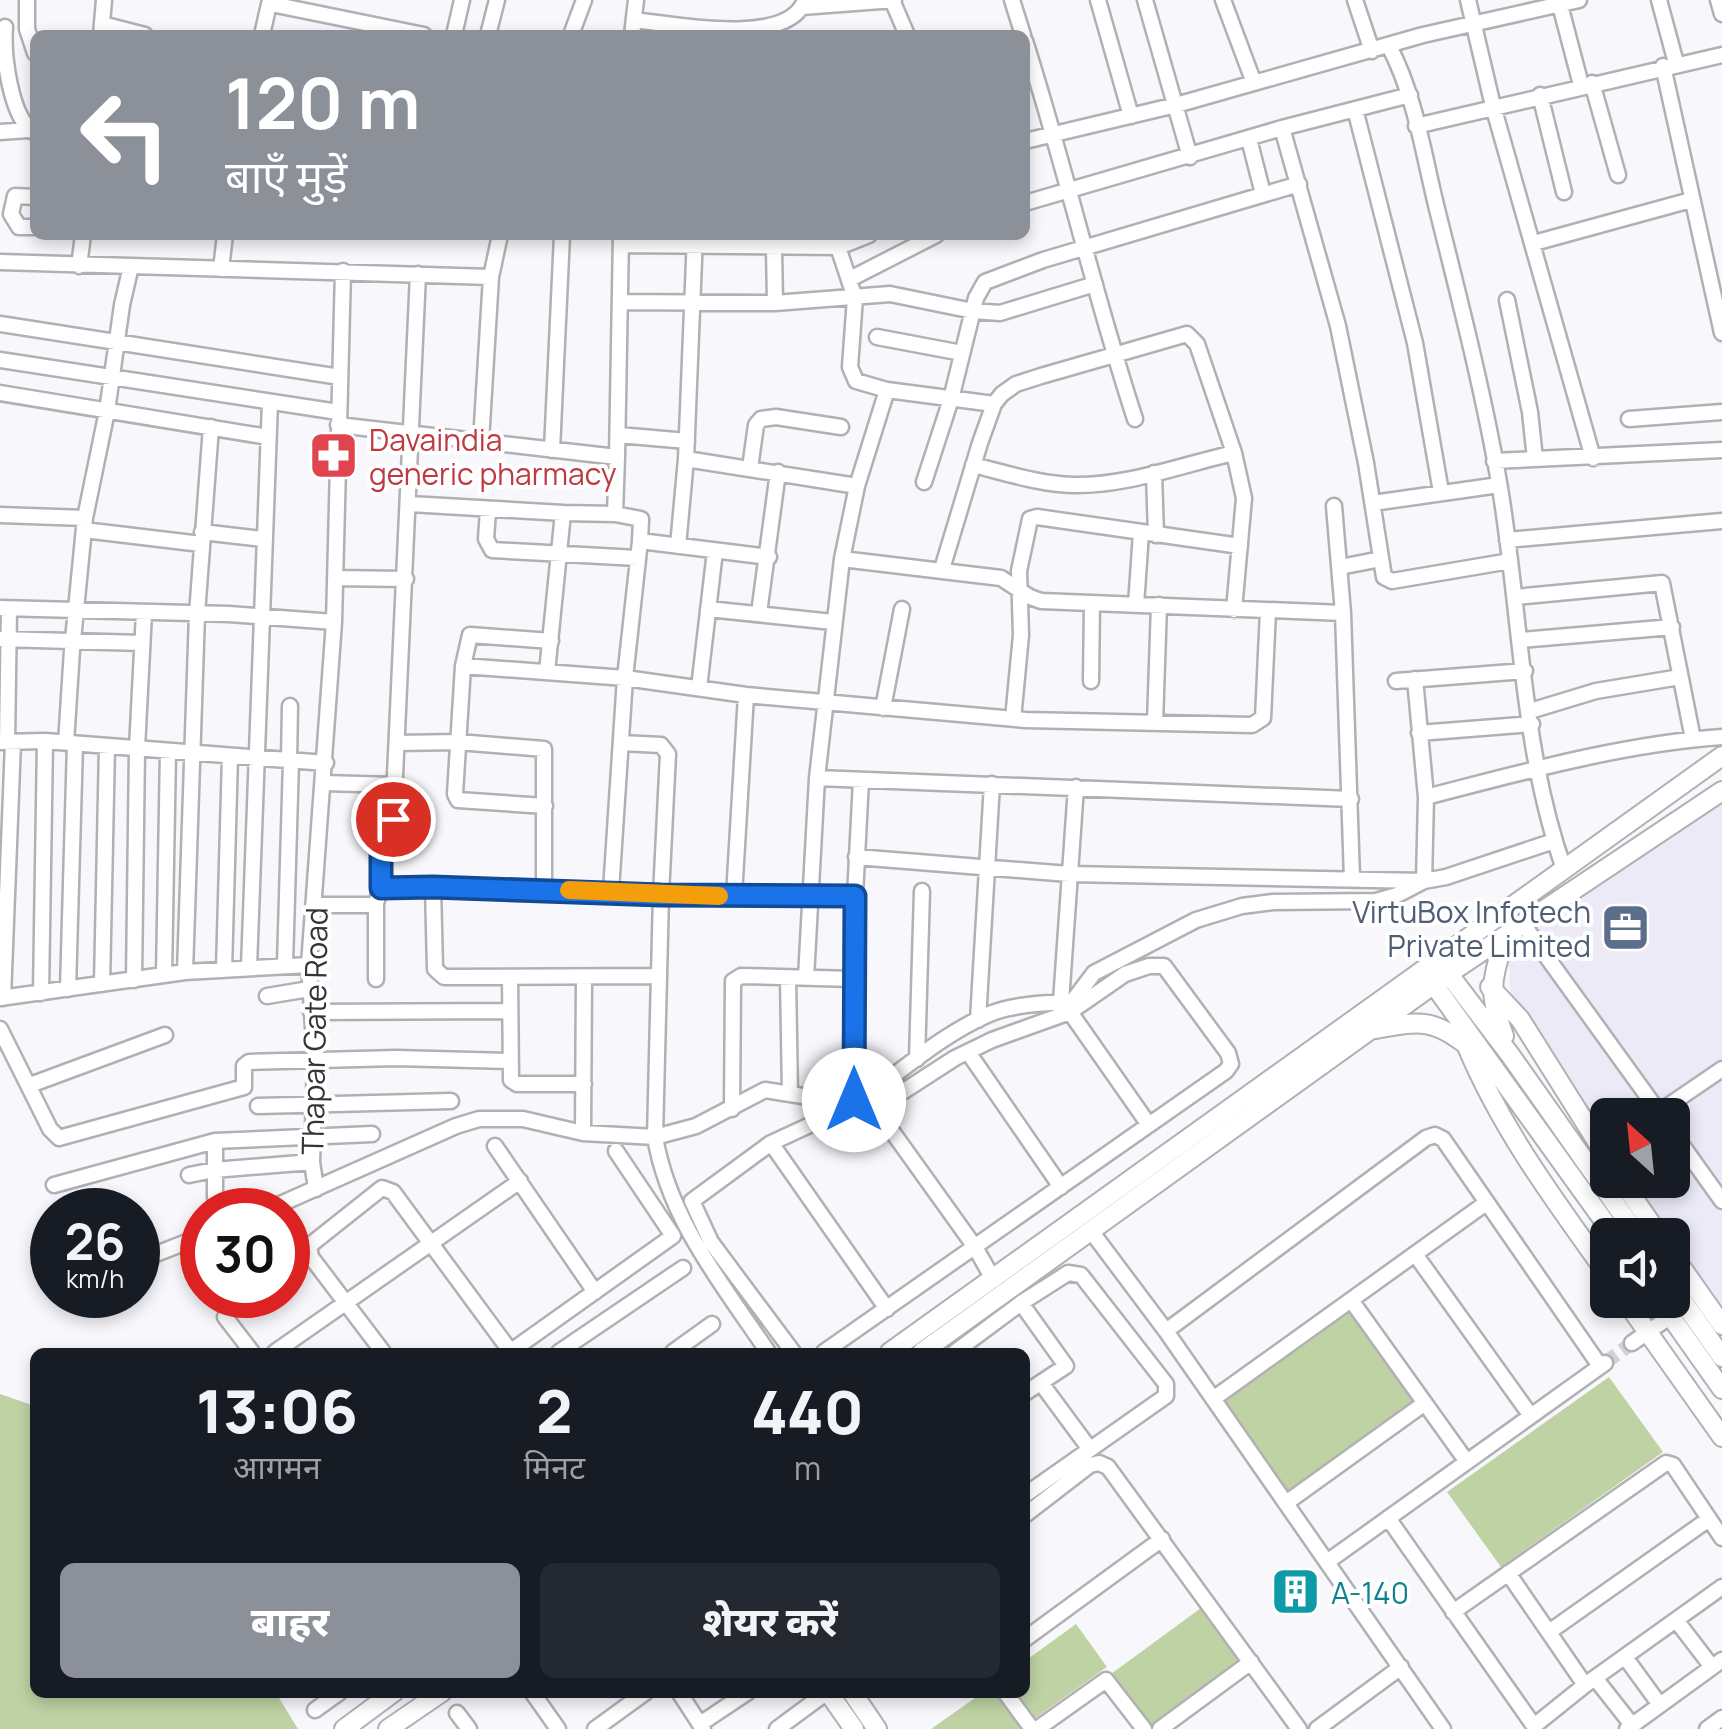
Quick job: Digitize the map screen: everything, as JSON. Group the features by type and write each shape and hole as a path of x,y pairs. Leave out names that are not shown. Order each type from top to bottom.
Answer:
{"street":[{"path":"27,0 30,32"},
{"path":"102,29 104,0"},
{"path":"253,0 323,7 406,30"},
{"path":"455,30 462,0"},
{"path":"489,30 496,0"},
{"path":"572,30 584,0"},
{"path":"636,0 633,28 751,29 794,16 803,4 892,0 905,30"},
{"path":"1012,0 1021,30"},
{"path":"1098,0 1132,116"},
{"path":"1145,0 1190,157"},
{"path":"1223,0 1254,84"},
{"path":"1355,0 1372,51"},
{"path":"1468,0 1493,106 1593,458"},
{"path":"1030,139 1176,105 1475,23 1578,0"},
{"path":"1658,0 1691,200 1722,333"},
{"path":"1718,0 1722,14"},
{"path":"264,30 274,3"},
{"path":"1560,5 1618,174"},
{"path":"30,41 2,27 8,76 30,127"},
{"path":"2,48 30,42"},
{"path":"1389,46 1410,96 1483,389 1510,560 1536,768 1564,869"},
{"path":"1416,126 1722,54"},
{"path":"1030,56 1135,419"},
{"path":"1540,95 1564,192"},
{"path":"1030,202 1282,128 1410,96"},
{"path":"1354,109 1415,343 1440,492"},
{"path":"1282,128 1338,326 1384,577 1392,581 1510,560"},
{"path":"0,132 30,132"},
{"path":"1248,140 1263,194"},
{"path":"924,482 973,311 985,282 1300,184"},
{"path":"30,197 14,196 11,214 19,227 30,227"},
{"path":"1534,243 1691,200"},
{"path":"79,266 82,240"},
{"path":"221,269 224,240"},
{"path":"481,441 491,277 499,240"},
{"path":"552,450 562,240"},
{"path":"615,514 621,240 695,240 774,248 836,241 856,298 851,375 856,381 887,390 994,404"},
{"path":"678,546 686,460 695,240"},
{"path":"850,279 926,240"},
{"path":"774,248 774,303"},
{"path":"0,262 491,277"},
{"path":"68,989 73,640 85,524 131,266"},
{"name":"Thapar Gate Road","path":"343,272 334,622 309,966 314,1059 312,1162 316,1189 479,1119 523,1119 584,1133 655,1138"},
{"path":"376,979 381,852 392,827 418,274"},
{"path":"620,302 774,303 890,294 973,311 1010,311 1095,284"},
{"path":"1507,300 1530,412 1535,460"},
{"path":"0,324 340,377"},
{"path":"942,570 994,404 1016,384 1181,336 1194,338 1234,453 1244,498 1234,610"},
{"path":"878,338 962,354"},
{"path":"0,360 270,402 411,432 617,457"},
{"path":"806,978 817,778 833,622 858,486 887,390"},
{"path":"0,393 268,438"},
{"path":"249,967 270,402"},
{"path":"1629,420 1722,412"},
{"path":"750,468 756,425 761,419 776,417 841,427"},
{"path":"185,972 197,614 211,428"},
{"path":"619,435 687,441"},
{"path":"1494,461 1722,450"},
{"path":"973,464 1040,482 1072,485 1117,482 1234,453"},
{"path":"686,460 858,486"},
{"path":"758,613 769,557 778,472"},
{"path":"1136,604 1154,474"},
{"path":"1373,503 1499,484"},
{"path":"410,504 615,514 641,519 625,678 611,892"},
{"path":"1334,506 1343,612 1352,878"},
{"path":"488,510 486,539 492,550 637,558"},
{"path":"548,672 563,512"},
{"path":"0,514 201,538 263,539"},
{"path":"1013,719 1021,635 1018,588 1030,519 1240,546"},
{"path":"1507,540 1722,522"},
{"path":"640,541 769,557"},
{"path":"699,688 716,551"},
{"path":"1340,568 1381,558"},
{"path":"842,559 1001,578 1042,600 1343,612"},
{"path":"335,578 406,579"},
{"path":"1515,596 1662,582 1693,739"},
{"path":"1091,681 1092,603"},
{"path":"1155,723 1159,606"},
{"path":"309,966 285,964 185,972 1,998 7,742 5,609 260,616 334,622"},
{"path":"708,609 833,622"},
{"path":"883,708 902,609"},
{"path":"463,666 625,678 746,695 1013,719 1252,726 1263,718 1268,611"},
{"path":"134,980 137,748 144,613"},
{"path":"1521,640 1672,627"},
{"path":"545,806 458,800 455,794 466,638 470,635 551,641"},
{"path":"4,639 142,642"},
{"path":"1396,680 1525,671"},
{"path":"1419,733 1531,717 1596,691 1680,677"},
{"path":"1416,679 1426,797 1424,881"},
{"path":"734,896 746,695"},
{"path":"285,964 290,706"},
{"path":"1426,797 1536,768 1722,737"},
{"path":"7,742 45,741 326,764"},
{"path":"40,993 45,741"},
{"path":"397,743 458,742 544,749 544,890"},
{"path":"621,743 662,745 668,754 655,1138 659,1160 701,1256 765,1348"},
{"path":"102,984 107,746"},
{"path":"164,975 168,751"},
{"path":"224,970 230,756"},
{"path":"896,1348 993,1279 1062,1241 1091,1231 1370,1030 1564,869 1722,756"},
{"path":"817,778 1351,799"},
{"path":"854,1100 855,896 861,780"},
{"path":"324,784 394,786"},
{"path":"978,1020 992,784"},
{"path":"1076,788 1066,1007 1149,1125"},
{"path":"927,1348 1062,1241 1436,972 1505,936 1722,790"},
{"path":"856,857 1070,874 1424,881 1446,878 1554,841"},
{"path":"655,1138 696,1126 766,1090 840,1102 869,1094 978,1020 1020,1006 1066,1007 1094,972 1196,920 1242,906 1274,902 1376,901 1424,881"},
{"path":"433,887 435,969 444,977 659,976"},
{"path":"315,905 433,887 661,895 855,896"},
{"path":"917,1059 922,890"},
{"path":"1522,924 1648,1098"},
{"path":"1505,936 1490,988 1504,1062 1603,1218"},
{"path":"790,1348 711,1242 692,1201 771,1142 838,1112 854,1114 876,1109 992,1040 1066,1007 1125,974 1149,966 1164,966 1228,1053 1231,1064 1226,1071 830,1348"},
{"path":"1436,972 1623,1218"},
{"path":"732,1108 733,981 741,976 854,978"},
{"path":"510,977 511,1080 517,1084 584,1084"},
{"path":"584,977 584,1133"},
{"path":"788,978 790,1094"},
{"path":"1490,988 1520,1019 1590,1130"},
{"path":"268,996 309,989"},
{"path":"311,1012 510,1011"},
{"path":"1370,1030 1420,1021 1450,1032 1504,1062"},
{"path":"0,1030 54,1135 64,1138 244,1087 244,1066 249,1062 509,1061"},
{"path":"30,1085 165,1035"},
{"path":"1466,1044 1485,1090 1513,1140 1590,1249"},
{"path":"968,1052 1061,1187"},
{"path":"1682,1098 1722,1069"},
{"path":"258,1106 451,1101"},
{"path":"876,1109 975,1247 993,1279"},
{"path":"54,1185 215,1141 372,1134"},
{"path":"1166,1332 1435,1135 1443,1139 1602,1365 1327,1562"},
{"path":"215,1141 215,1188"},
{"path":"771,1142 887,1308"},
{"path":"495,1146 596,1292"},
{"path":"516,1348 673,1236 616,1152"},
{"path":"1690,1156 1722,1201"},
{"path":"189,1175 312,1162"},
{"path":"281,1348 520,1180"},
{"path":"379,1348 312,1257 309,1246 382,1188 394,1192 507,1348"},
{"path":"310,1192 316,1189"},
{"path":"1213,1399 1486,1203"},
{"path":"1091,1231 1443,1729"},
{"path":"1415,1254 1531,1416"},
{"path":"565,1348 684,1268"},
{"path":"960,1348 1021,1302 1068,1273 1081,1275 1166,1384 1166,1396 1030,1491"},
{"path":"1690,1279 1722,1324"},
{"path":"1351,1300 1467,1462"},
{"path":"1021,1302 1066,1366 1030,1390"},
{"path":"1690,1312 1722,1357"},
{"path":"226,1318 249,1348"},
{"path":"1632,1318 1640,1338 1722,1437"},
{"path":"1640,1338 1668,1318"},
{"path":"1672,1318 1722,1389"},
{"path":"679,1348 712,1324"},
{"path":"1041,1383 1090,1448"},
{"path":"1286,1502 1425,1404"},
{"path":"1030,1511 1090,1465 1108,1467 1299,1729"},
{"path":"1454,1612 1660,1465 1673,1466 1722,1538"},
{"path":"1388,1518 1534,1726 1722,1587"},
{"path":"1548,1632 1709,1519"},
{"path":"1030,1635 1162,1538"},
{"path":"1508,1574 1548,1632 1629,1727 1717,1663 1676,1620"},
{"path":"1624,1657 1660,1705"},
{"path":"1160,1729 1251,1662"},
{"path":"1317,1729 1401,1667"},
{"path":"1010,1698 1034,1729 1106,1680 1144,1729"},
{"path":"316,1710 332,1698"},
{"path":"344,1729 386,1698"},
{"path":"388,1729 433,1698"},
{"path":"536,1698 558,1729"},
{"path":"595,1729 626,1698"},
{"path":"684,1698 702,1727 740,1698"},
{"path":"777,1729 819,1698"},
{"path":"831,1698 854,1729"},
{"path":"856,1698 877,1729"},
{"path":"457,1713 469,1729"}],"shaded area":[{"path":"1722,801 1722,1322 1690,1277 1690,1218 1647,1218 1633,1198 1690,1198 1690,1098 1590,1098 1590,1132 1510,991 1509,956 1523,935"}],"green space":[{"path":"1351,1309 1416,1401 1287,1492 1222,1400"},
{"path":"1609,1377 1663,1452 1501,1567 1447,1492"},
{"path":"0,1394 30,1404 30,1698 279,1698 298,1729 0,1729"},
{"path":"1201,1608 1241,1662 1150,1728 1111,1674"},
{"path":"1076,1624 1107,1667 1020,1729 931,1729 975,1698 1030,1698 1030,1657"}],"tunnel":[{"path":"1605,1363 1632,1343"}],"slow traffic":[{"path":"569,890 719,896"}],"place":[{"name":"Davaindia generic pharmacy","path":"334,456"},
{"name":"VirtuBox Infotech Private Limited","path":"1626,928"},
{"name":"A-140","path":"1296,1592"}],"route":[{"path":"393,819 381,852 381,888 855,896 854,1100"}]}
